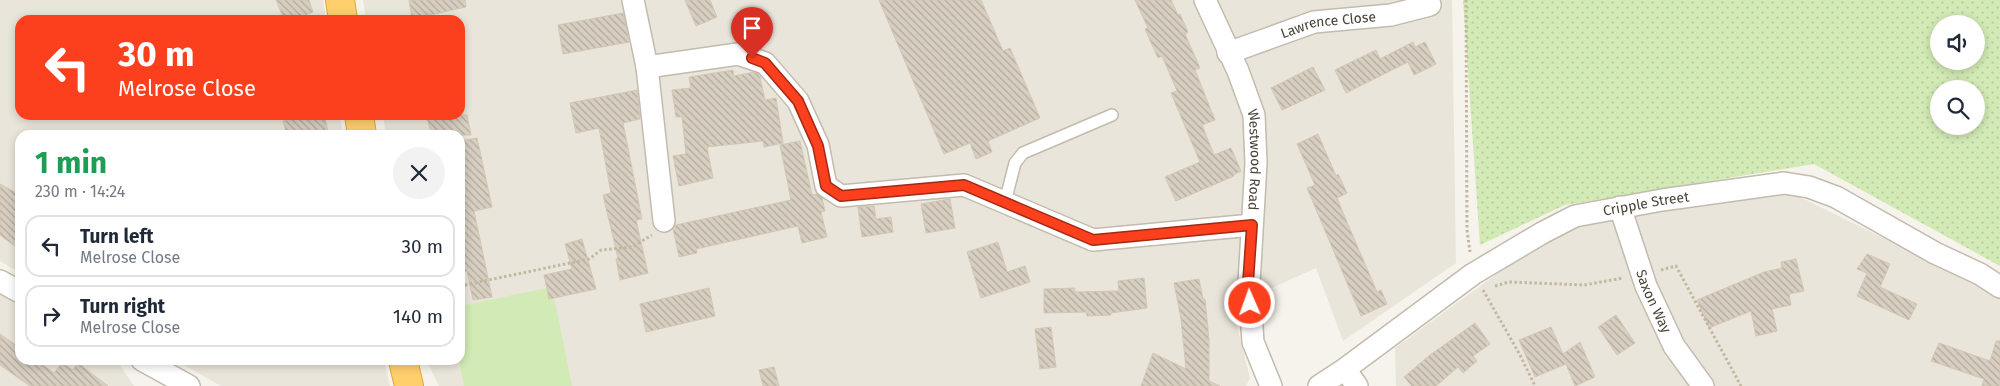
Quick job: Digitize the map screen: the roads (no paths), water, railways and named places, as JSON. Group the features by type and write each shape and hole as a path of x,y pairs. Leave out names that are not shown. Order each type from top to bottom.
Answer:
{"highway":[{"path":"340,0 342,15"},
{"path":"404,365 409,386"}],"street":[{"path":"633,0 647,66 664,221"},
{"name":"Westwood Road","path":"1205,0 1238,71 1254,115 1256,163 1248,283 1253,342 1272,386"},
{"name":"Lawrence Close","path":"1228,53 1314,22 1390,15 1429,3"},
{"path":"647,66 738,54 765,63 798,101 818,146 826,186 841,196 964,185 1093,240 1252,225"},
{"name":"Cripple Street","path":"1319,386 1351,378 1473,274 1542,233 1575,216 1620,207 1784,183 1809,187 1836,197 1935,253 1980,274 2000,287"},
{"name":"Saxon Way","path":"1620,207 1646,286 1674,346 1703,386"},
{"path":"0,280 15,289"},
{"path":"151,365 190,386"}],"lane":[{"path":"1005,202 1014,163 1023,153 1112,115"}]}
